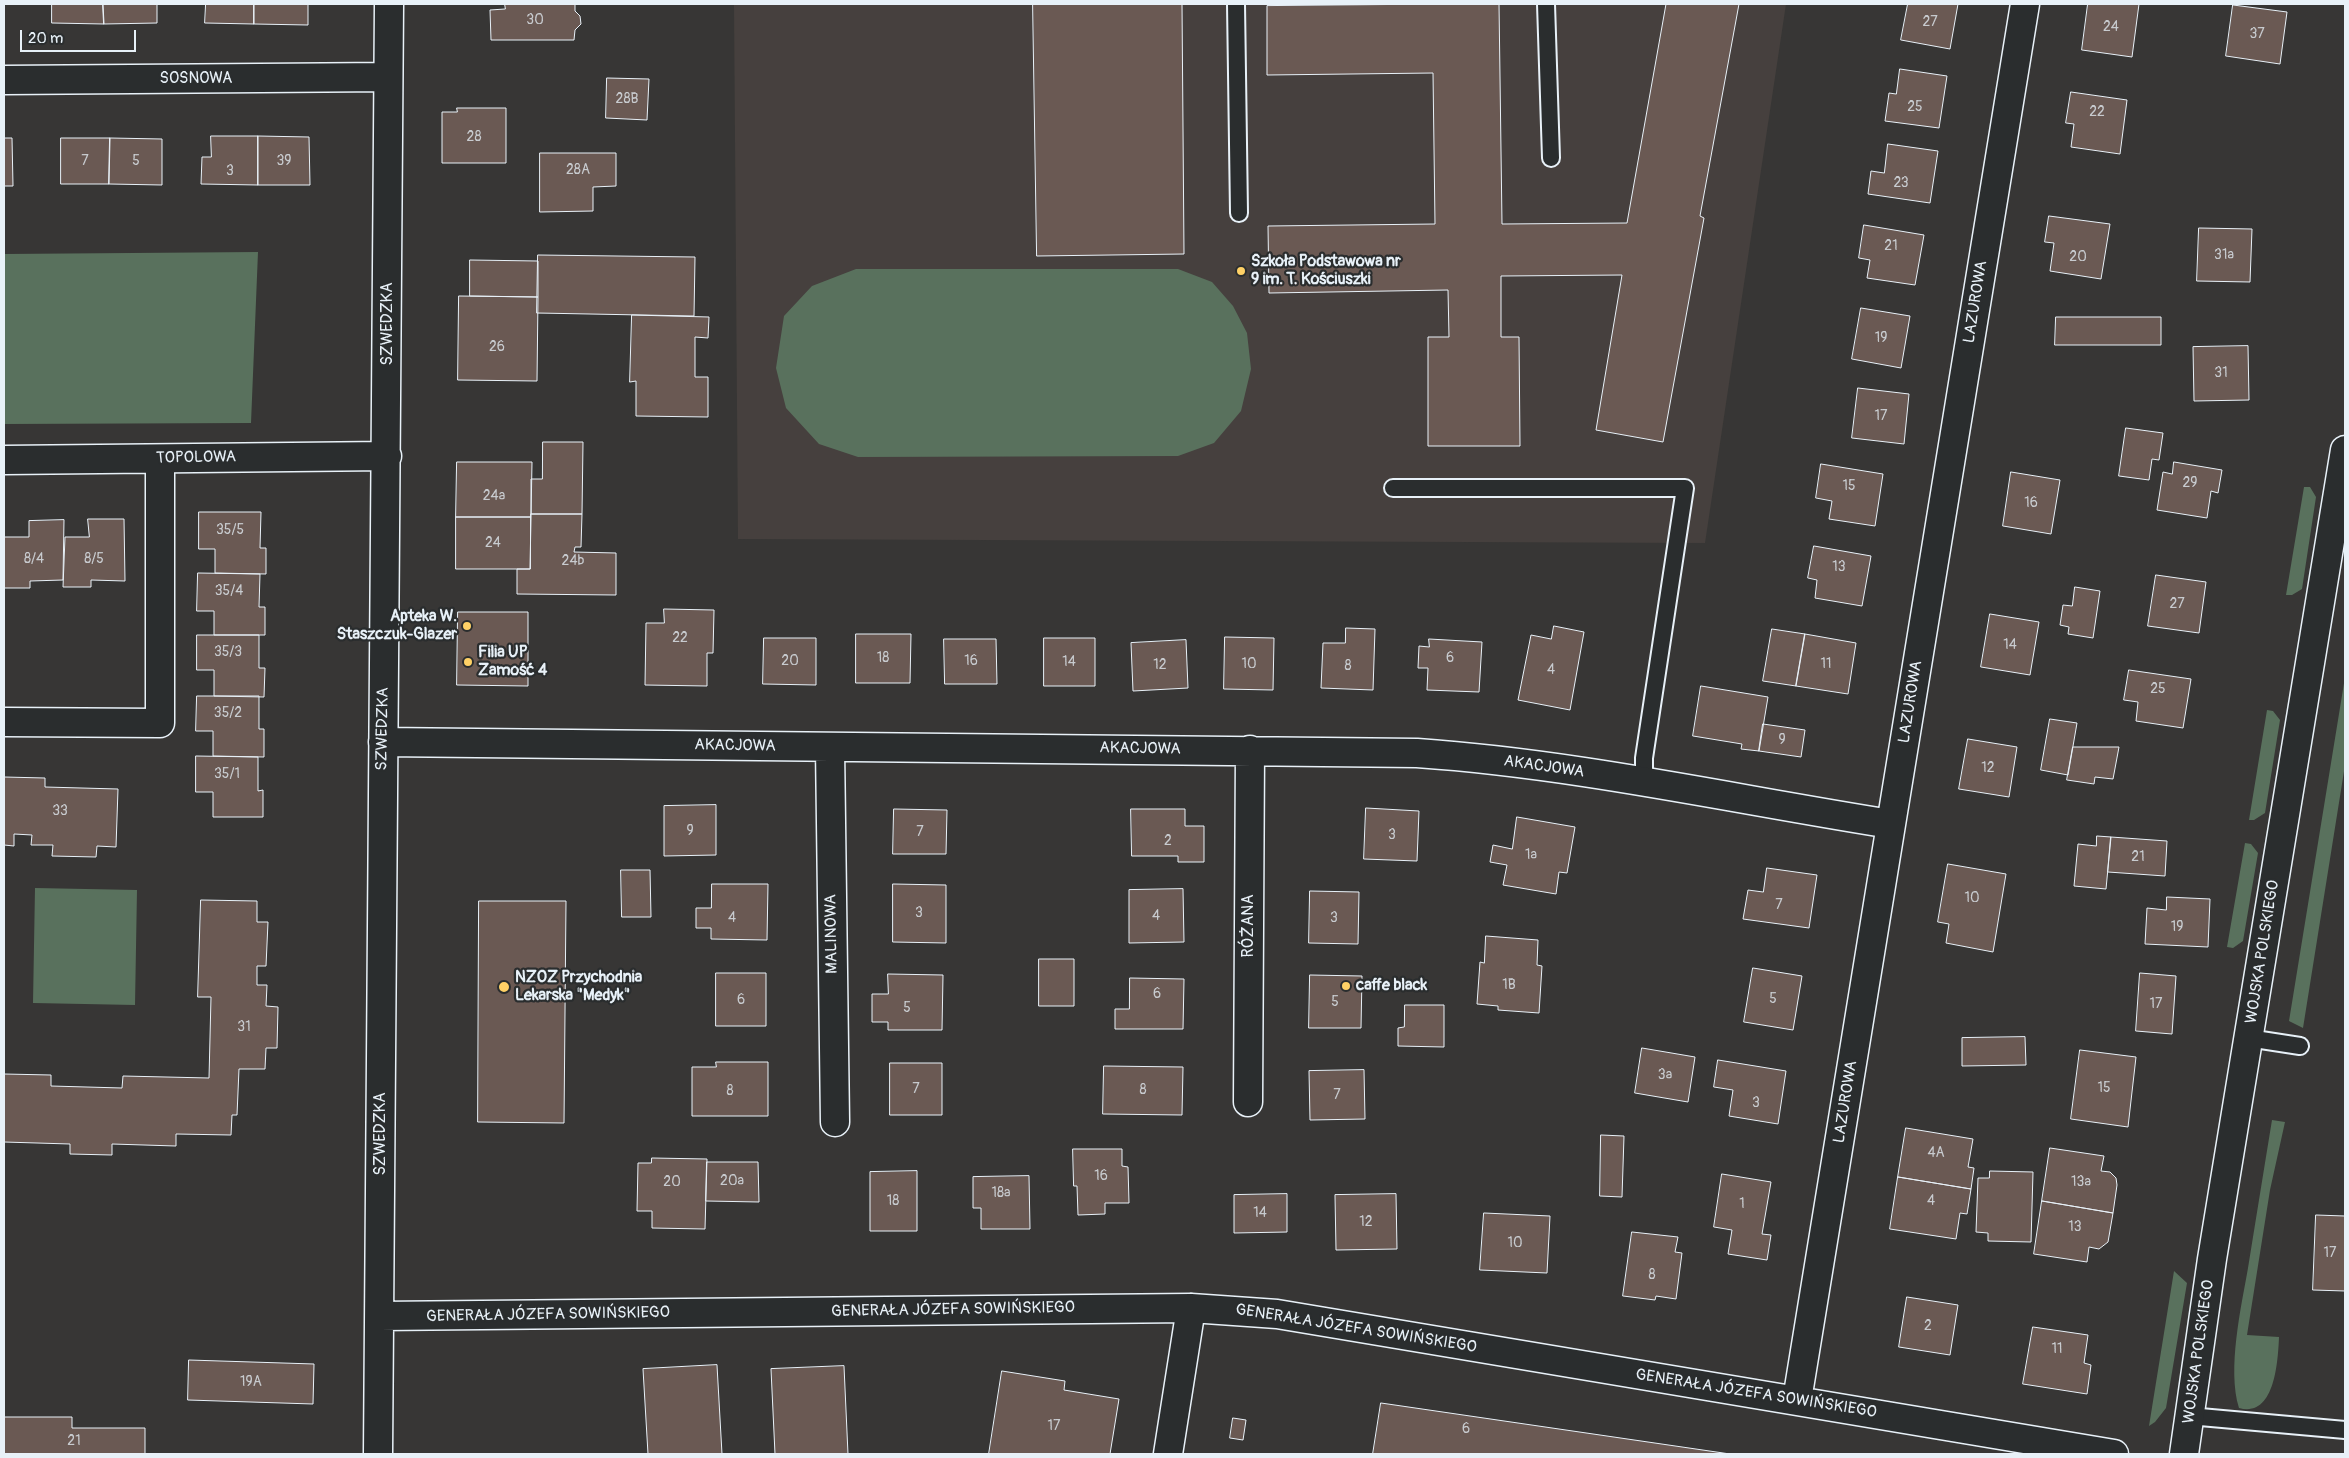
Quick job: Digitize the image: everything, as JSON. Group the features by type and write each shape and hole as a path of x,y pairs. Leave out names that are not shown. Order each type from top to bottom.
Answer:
{"street":[{"name":"SZWEDZKA","path":"378,1454 389,4"},
{"name":"LAZUROWA","path":"1797,1400 2025,4"},
{"name":"SOSNOWA","path":"4,80 388,77"},
{"name":"WOJSKA POLSKIEGO","path":"2184,1454 2248,1038 2345,450"},
{"name":"TOPOLOWA","path":"4,460 387,456"},
{"path":"4,722 160,723 160,458"},
{"name":"AKACJOWA","path":"383,742 1250,750 1439,755 1491,760 1644,782 1891,824"},
{"name":"MALINOWA","path":"830,747 835,1122"},
{"name":"RÓŻANA","path":"1248,1102 1250,750"},
{"path":"1168,1454 1191,1308"},
{"name":"GENERAŁA JÓZEFA SOWIŃSKIEGO","path":"380,1316 1191,1308 1277,1314 2114,1454"}],"lane":[{"path":"1236,4 1239,213"},
{"path":"1546,4 1551,158"},
{"path":"1393,488 1685,488 1644,758 1644,782"},
{"path":"2248,1038 2300,1046"},
{"path":"2189,1416 2345,1430"}],"shaded area":[{"name":"Szkoła Podstawowa nr 9 im. T. Kościuszki","path":"734,4 1786,4 1705,543 738,539"}],"green space":[{"path":"258,252 251,423 4,424 4,254"},
{"path":"856,269 1178,269 1212,282 1233,306 1247,333 1251,369 1241,411 1214,443 1178,456 858,457 819,444 786,408 776,368 784,316 812,286"},
{"path":"2304,487 2310,487 2316,497 2302,589 2292,595 2286,595"},
{"path":"2345,677 2345,765 2303,1028 2289,1021"},
{"path":"2267,710 2273,711 2280,720 2265,813 2254,820 2249,820"},
{"path":"2245,843 2251,844 2258,853 2243,941 2233,948 2227,947"},
{"path":"35,888 137,890 135,1005 33,1003"},
{"path":"2272,1120 2285,1122 2270,1190 2247,1335 2279,1337 2277,1360 2272,1385 2260,1405 2251,1409 2239,1408 2234,1375 2236,1338"},
{"path":"2174,1271 2187,1283 2166,1408 2155,1422 2149,1426"}],"building":[{"path":"52,4 103,4 104,24 52,23"},
{"path":"103,4 157,4 157,23 104,24"},
{"path":"206,4 254,4 254,24 205,23"},
{"path":"254,4 308,4 308,25 254,24"},
{"path":"505,4 575,4 575,11 580,16 581,24 575,30 574,40 491,40 490,10 505,9"},
{"path":"1033,4 1182,4 1184,254 1037,256"},
{"path":"1499,4 1502,224 1627,223 1666,4 1739,4 1700,216 1704,218 1663,442 1596,430 1622,275 1501,276 1501,337 1519,337 1520,446 1428,446 1428,337 1449,337 1448,290 1269,293 1268,226 1435,224 1433,73 1267,75 1267,6"},
{"path":"1908,4 1958,4 1950,49 1901,40"},
{"path":"2088,4 2139,4 2132,57 2082,50"},
{"path":"2233,5 2287,12 2280,64 2226,56"},
{"path":"1900,69 1947,76 1939,128 1885,121 1889,93 1896,94"},
{"path":"607,78 649,79 647,120 606,118"},
{"path":"2071,92 2127,100 2120,154 2071,147 2074,124 2066,123"},
{"path":"457,108 506,108 506,163 442,163 442,112 457,112"},
{"path":"211,136 258,136 258,185 201,184 202,157 211,157"},
{"path":"258,136 309,137 310,185 258,185"},
{"path":"4,138 12,138 13,186 4,186"},
{"path":"61,138 110,138 109,184 61,184"},
{"path":"110,138 162,139 162,185 109,184"},
{"path":"1888,144 1938,151 1930,203 1868,194 1871,171 1884,173"},
{"path":"540,153 616,153 616,186 593,187 593,211 540,212"},
{"path":"2049,216 2110,224 2101,279 2050,271 2054,243 2045,242"},
{"path":"1864,225 1924,235 1915,285 1867,278 1870,260 1859,258"},
{"path":"2199,228 2252,229 2250,282 2197,281"},
{"path":"538,255 695,257 694,316 537,313"},
{"path":"470,260 538,261 538,297 470,296"},
{"path":"459,296 538,297 537,381 458,380"},
{"path":"1861,308 1910,316 1901,368 1852,359"},
{"path":"632,315 709,317 708,338 695,337 695,377 708,377 708,417 636,416 636,381 630,382"},
{"path":"2056,317 2161,317 2161,345 2055,345"},
{"path":"2248,346 2249,400 2194,401 2193,347"},
{"path":"1858,388 1909,394 1904,444 1852,438"},
{"path":"2126,428 2163,433 2159,460 2152,459 2149,480 2119,476"},
{"path":"543,442 583,442 582,514 531,514 531,479 542,479"},
{"path":"457,462 532,462 531,517 456,517"},
{"path":"2174,462 2222,470 2218,493 2211,491 2207,518 2157,510 2163,472 2172,474"},
{"path":"1821,464 1883,474 1875,526 1829,519 1832,501 1816,498"},
{"path":"2011,472 2060,480 2051,534 2003,526"},
{"path":"199,512 261,512 260,548 266,548 266,574 215,573 215,549 199,549"},
{"path":"531,514 582,514 581,547 575,547 574,552 616,553 616,595 517,594 517,569 530,569"},
{"path":"456,517 531,517 530,569 456,569"},
{"path":"88,519 124,519 125,581 91,580 91,587 63,587 65,537 89,537"},
{"path":"64,520 63,580 30,581 30,588 4,588 4,537 29,537 29,521"},
{"path":"1814,546 1871,556 1862,606 1815,598 1817,580 1808,578"},
{"path":"198,573 260,574 259,607 265,607 265,635 214,635 214,611 197,611"},
{"path":"2156,575 2206,582 2199,633 2148,626"},
{"path":"2075,587 2100,591 2093,638 2068,634 2069,627 2060,625 2063,605 2072,606"},
{"path":"664,609 714,610 713,653 707,653 707,686 645,685 646,623 664,623"},
{"path":"458,612 528,612 528,686 457,685"},
{"path":"1990,614 2039,622 2030,675 1981,667"},
{"path":"1554,626 1584,632 1570,710 1518,700 1531,635 1551,639"},
{"path":"1346,628 1375,629 1373,690 1321,688 1323,643 1345,643"},
{"path":"1772,629 1805,634 1796,686 1763,681"},
{"path":"856,634 911,634 910,683 856,683"},
{"path":"1805,634 1856,643 1848,694 1796,686"},
{"path":"197,635 259,635 259,668 265,668 264,697 214,696 214,670 197,670"},
{"path":"1225,637 1274,638 1273,690 1224,689"},
{"path":"764,638 816,638 816,685 763,684"},
{"path":"1044,638 1095,638 1095,686 1044,686"},
{"path":"944,639 996,639 997,684 945,684"},
{"path":"1429,639 1482,642 1479,692 1427,690 1428,668 1418,668 1419,646 1429,647"},
{"path":"1186,640 1188,688 1133,691 1131,643"},
{"path":"2129,670 2191,679 2183,728 2136,721 2138,702 2124,700"},
{"path":"1701,686 1768,697 1759,751 1741,749 1742,744 1693,736"},
{"path":"197,696 259,696 259,729 264,729 264,757 213,756 213,731 196,731"},
{"path":"2050,719 2077,723 2068,775 2041,770"},
{"path":"1763,724 1805,730 1801,757 1759,751"},
{"path":"1968,739 2017,747 2009,797 1959,789"},
{"path":"2073,747 2119,747 2113,779 2095,777 2094,784 2067,780"},
{"path":"196,756 258,757 258,791 263,790 263,817 213,817 213,792 196,792"},
{"path":"4,777 45,778 45,787 118,789 116,847 97,846 96,857 52,856 53,845 31,845 32,835 14,834 14,846 4,845"},
{"path":"716,805 716,855 664,856 664,806"},
{"path":"1366,808 1419,811 1417,861 1364,859"},
{"path":"894,809 947,810 946,854 893,854"},
{"path":"1131,809 1185,809 1185,826 1204,826 1204,862 1178,862 1178,856 1132,856"},
{"path":"1517,817 1575,827 1567,873 1559,872 1556,894 1503,885 1507,865 1490,862 1493,845 1512,849"},
{"path":"2097,836 2111,837 2106,889 2074,886 2078,844 2096,846"},
{"path":"2111,837 2167,841 2165,876 2108,872"},
{"path":"1948,864 2006,874 1993,952 1946,943 1949,924 1938,922"},
{"path":"1767,868 1817,875 1809,928 1743,919 1748,890 1763,892"},
{"path":"621,870 650,870 651,917 622,917"},
{"path":"712,884 768,884 767,940 711,939 711,928 696,928 696,908 711,908"},
{"path":"893,884 946,885 946,943 893,942"},
{"path":"1183,889 1184,942 1129,943 1129,890"},
{"path":"1310,891 1359,892 1358,944 1309,943"},
{"path":"2167,897 2210,899 2208,947 2145,944 2147,908 2166,910"},
{"path":"201,900 257,901 257,922 268,922 266,966 257,966 257,985 267,985 266,1006 278,1007 277,1048 266,1048 265,1069 239,1069 237,1115 232,1115 231,1135 176,1134 176,1146 112,1144 112,1155 70,1154 70,1144 4,1142 4,1074 51,1075 51,1086 122,1088 123,1076 209,1078 211,997 198,997"},
{"path":"479,901 566,901 564,1123 478,1122"},
{"path":"1486,936 1538,940 1537,965 1542,966 1539,1013 1498,1010 1498,1006 1477,1004 1480,962 1484,963"},
{"path":"1039,959 1074,959 1074,1006 1039,1006"},
{"path":"1753,968 1802,976 1793,1030 1744,1022"},
{"path":"716,973 766,973 766,1026 716,1026"},
{"path":"2140,973 2176,976 2172,1034 2136,1031"},
{"path":"888,974 943,975 942,1030 888,1030 888,1022 872,1022 872,994 888,994"},
{"path":"1310,975 1362,976 1361,1028 1309,1028"},
{"path":"1130,978 1184,979 1183,1029 1115,1029 1115,1009 1129,1009"},
{"path":"1405,1005 1444,1005 1444,1047 1398,1046 1398,1028 1404,1027"},
{"path":"2025,1037 2026,1065 1962,1066 1962,1038"},
{"path":"1642,1048 1695,1057 1688,1102 1635,1093"},
{"path":"2080,1050 2136,1057 2128,1127 2071,1119"},
{"path":"1718,1060 1786,1071 1778,1124 1729,1116 1733,1090 1714,1087"},
{"path":"716,1062 768,1062 768,1116 692,1116 692,1067 716,1067"},
{"path":"890,1063 942,1063 942,1115 890,1115"},
{"path":"1104,1066 1183,1067 1182,1115 1103,1114"},
{"path":"1364,1070 1365,1119 1310,1120 1309,1071"},
{"path":"1906,1128 1973,1139 1968,1167 1974,1168 1971,1189 1898,1177"},
{"path":"1601,1135 1624,1136 1622,1197 1600,1196"},
{"path":"2050,1148 2104,1156 2101,1171 2110,1172 2116,1178 2117,1185 2113,1213 2042,1201"},
{"path":"1073,1149 1122,1149 1122,1166 1128,1167 1129,1203 1105,1203 1105,1214 1078,1215 1077,1186 1074,1186"},
{"path":"652,1158 707,1159 705,1229 652,1228 652,1211 637,1211 638,1163 651,1163"},
{"path":"707,1162 758,1162 759,1202 706,1201"},
{"path":"917,1171 917,1231 870,1231 870,1172"},
{"path":"1990,1171 2033,1172 2031,1242 1988,1241 1988,1233 1976,1232 1978,1178 1989,1178"},
{"path":"1722,1174 1771,1182 1762,1234 1771,1235 1767,1260 1728,1254 1732,1230 1714,1227"},
{"path":"1029,1176 1030,1229 981,1229 981,1208 973,1208 973,1177"},
{"path":"1898,1177 1971,1189 1967,1214 1960,1213 1956,1239 1890,1229"},
{"path":"1287,1194 1287,1232 1234,1233 1234,1195"},
{"path":"1396,1194 1397,1249 1336,1250 1335,1195"},
{"path":"2042,1201 2113,1213 2108,1242 2099,1249 2089,1247 2087,1262 2034,1254"},
{"path":"1484,1213 1550,1216 1547,1273 1480,1270"},
{"path":"2316,1215 2345,1216 2345,1291 2313,1290"},
{"path":"1632,1232 1678,1237 1675,1252 1682,1253 1676,1299 1656,1296 1655,1300 1623,1296"},
{"path":"1907,1297 1958,1305 1950,1355 1899,1347"},
{"path":"2033,1327 2088,1335 2084,1363 2091,1365 2087,1394 2023,1384"},
{"path":"189,1360 314,1364 313,1404 188,1400"},
{"path":"717,1365 722,1454 648,1454 643,1369"},
{"path":"844,1366 848,1454 775,1454 771,1369"},
{"path":"1002,1371 1065,1381 1064,1390 1119,1399 1110,1454 989,1454"},
{"path":"1381,1403 1730,1454 1373,1454"},
{"path":"4,1417 72,1417 72,1428 145,1428 145,1454 4,1454"},
{"path":"1233,1418 1246,1420 1243,1440 1230,1438"}],"place":[{"name":"Szkoła Podstawowa nr 9 im. T. Kościuszki","path":"1241,271"},
{"name":"Apteka W. Staszczuk-Glazer","path":"467,626"},
{"name":"Filia UP Zamość 4","path":"468,662"},
{"name":"caffe black","path":"1346,986"},
{"name":"NZOZ Przychodnia Lekarska \"Medyk\"","path":"504,987"}]}
